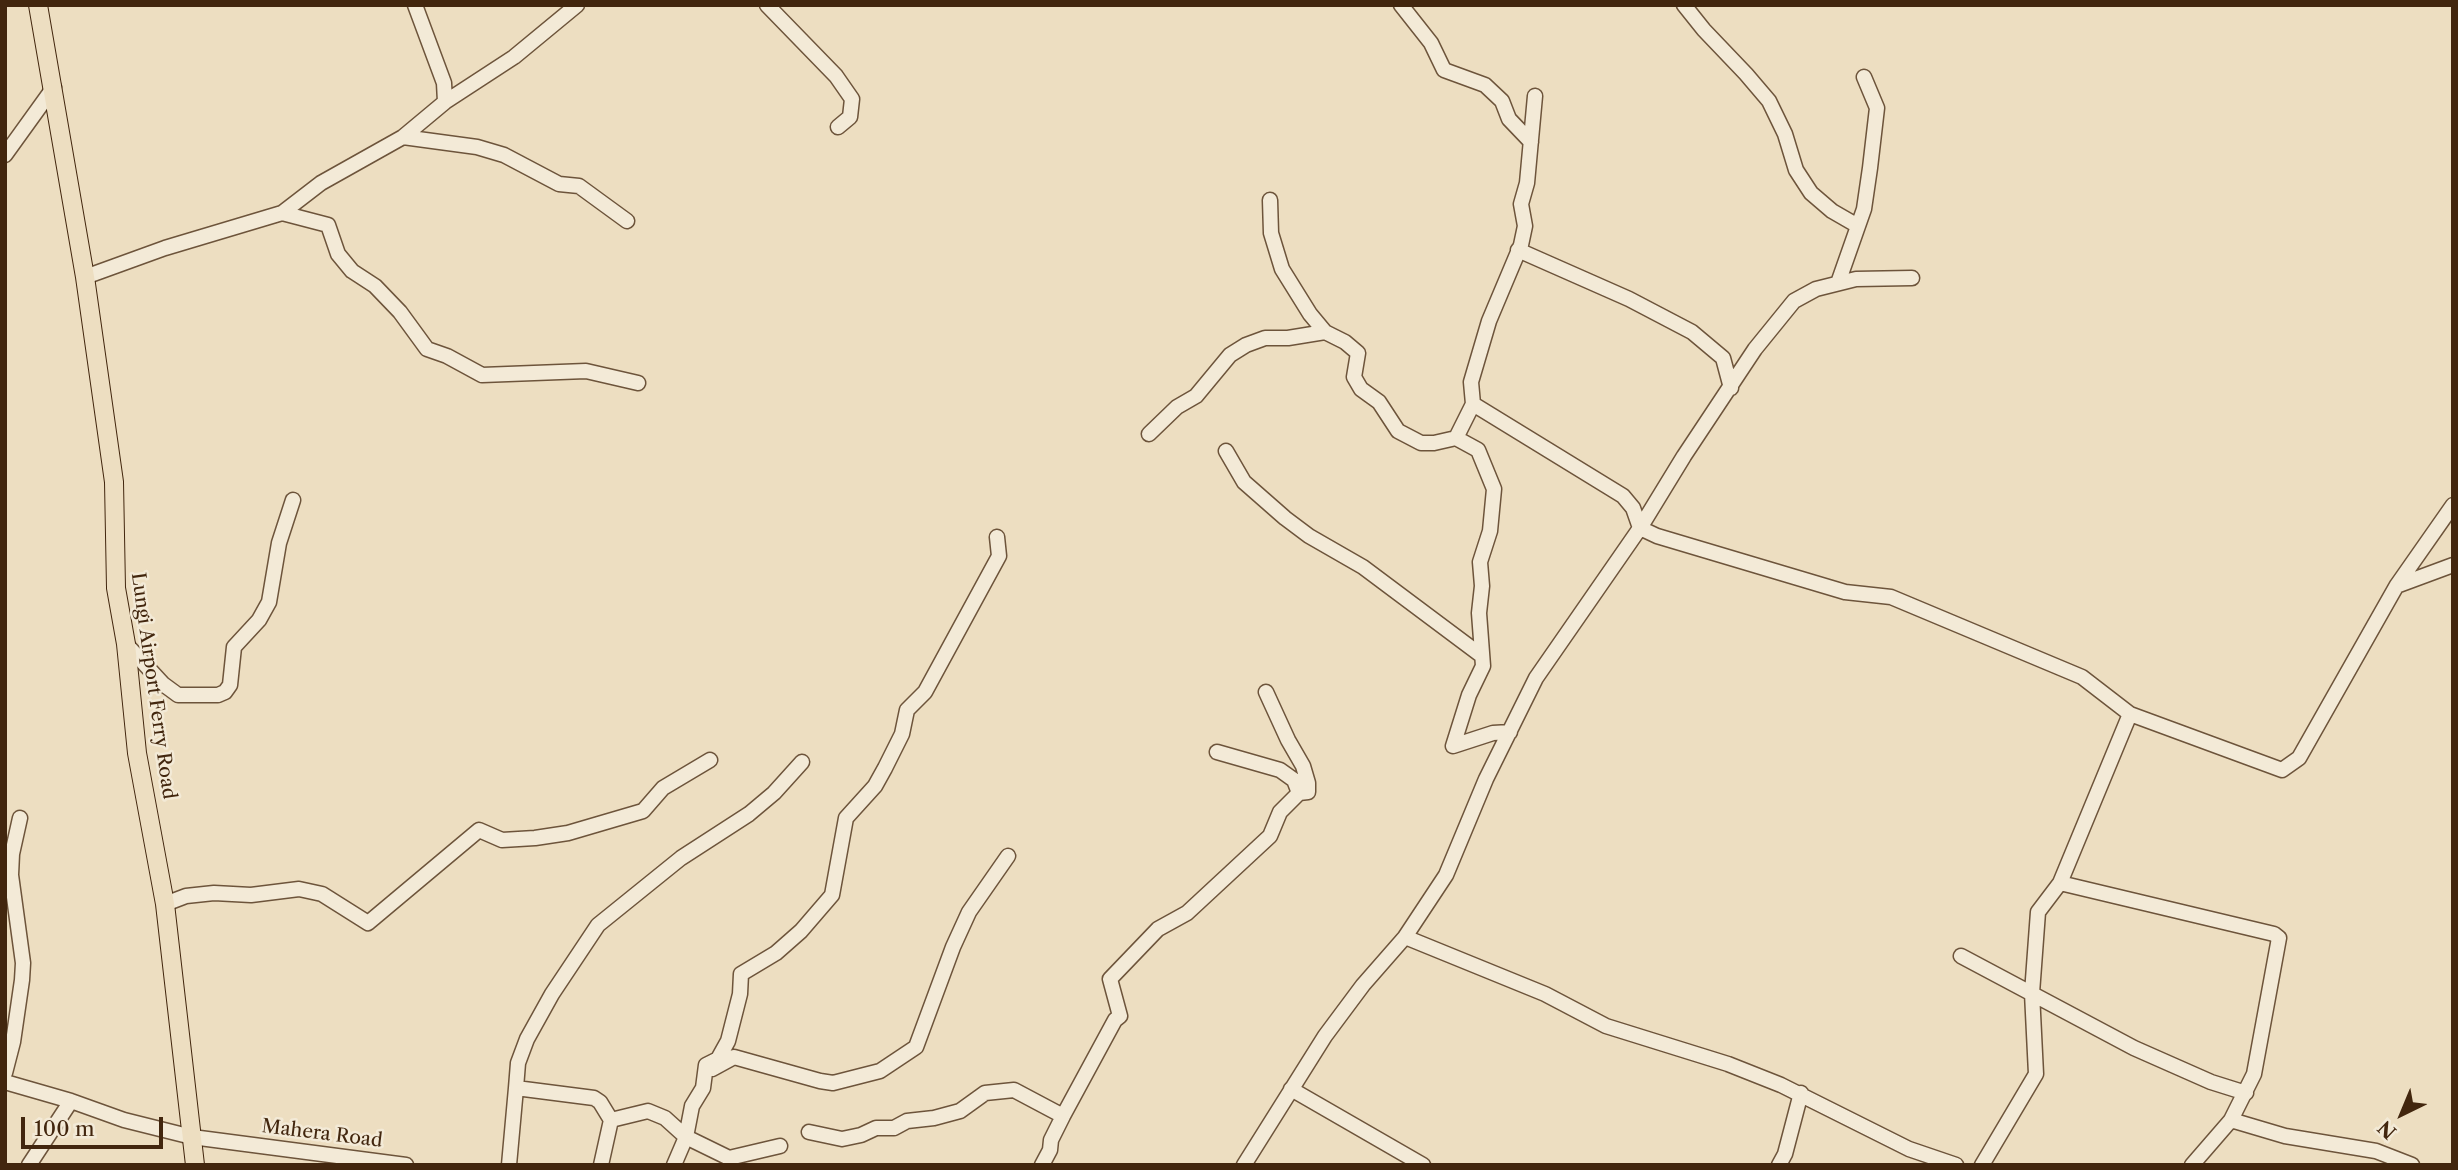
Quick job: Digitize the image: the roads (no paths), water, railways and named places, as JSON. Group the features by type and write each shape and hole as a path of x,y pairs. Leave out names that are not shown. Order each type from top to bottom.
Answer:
{"main road":[{"name":"Lungi Airport Ferry Road","path":"38,5 85,277 114,482 116,588 126,644 137,753 165,904 195,1165"}],"street":[{"path":"415,5 444,83 445,102"},
{"path":"85,277 165,248 282,213 321,183 403,137 445,102 514,57 577,5"},
{"path":"767,5 836,76 852,99 850,117 838,127"},
{"path":"1401,5 1432,43 1444,70 1485,85 1502,101 1509,119 1531,142"},
{"path":"1684,5 1769,102 1786,134 1796,170 1811,193 1832,211 1858,226"},
{"path":"1838,283 1864,209 1877,108 1864,77"},
{"path":"5,155 54,87"},
{"path":"1456,438 1473,404 1471,382 1489,321 1525,226 1521,204 1527,184 1535,96"},
{"path":"403,137 477,146 505,155 559,184 579,186 627,221"},
{"path":"1269,200 1271,233 1282,270 1325,332 1359,353 1354,377 1361,389 1379,402 1398,431 1421,443 1456,438 1478,450 1494,489 1490,531 1480,562 1482,586 1479,613 1483,666 1469,695 1453,746 1493,733 1510,732"},
{"path":"282,213 328,225 338,254 352,271 375,286 400,312 427,349 482,374 586,371 638,383"},
{"path":"1518,250 1629,299 1692,332 1723,358 1731,388"},
{"path":"1244,1165 1325,1036 1363,985 1405,937 1446,875 1486,779 1536,678 1640,527 1755,349 1794,301 1816,289 1856,279 1912,278"},
{"path":"1149,434 1177,407 1196,396 1230,355 1246,345 1265,338 1288,338 1325,332"},
{"path":"1473,404 1623,496 1633,508 1640,527 1657,536 1846,592 1891,597 2082,677 2130,714 2282,770 2300,758 2397,586 2453,505"},
{"path":"1226,451 1244,482 1285,518 1308,536 1363,567 1482,656"},
{"path":"126,644 163,684 178,695 218,695 228,690 234,647 259,620 269,602 279,543 293,500"},
{"path":"703,1088 706,1065 718,1059 727,1041 740,994 741,974 776,953 801,932 832,895 846,818 875,786 885,768 902,734 908,710 925,692 999,556 998,537"},
{"path":"2397,586 2453,565"},
{"path":"1042,1165 1063,1116 1115,1020 1120,1016 1110,979 1158,929 1186,913 1270,836 1280,812 1299,793 1308,792 1303,766 1266,692"},
{"path":"1982,1165 2036,1074 2032,993 2038,912 2060,883 2130,714"},
{"path":"1217,752 1280,770 1294,780 1299,793"},
{"path":"165,904 186,895 251,895 299,889 321,894 368,923 479,830 502,840 535,838 568,833 643,811 663,788 710,760"},
{"path":"509,1165 518,1063 527,1039 585,942 598,925 681,858 749,814 774,793 802,762"},
{"path":"5,1073 13,1042 22,980 23,963 11,875 12,854 20,818"},
{"path":"674,1165 686,1138 692,1106 711,1069 734,1056 833,1083 880,1071 916,1047 963,923 1008,856"},
{"path":"2060,883 2277,936 2280,945 2254,1074 2231,1120 2192,1165"},
{"path":"1405,937 1545,994 1606,1026 1656,1044 1728,1064 1801,1093 1909,1149 1956,1165"},
{"path":"1961,956 2134,1048 2211,1082 2246,1093"},
{"name":"Mahera Road","path":"5,1082 124,1120 192,1137 406,1165"},
{"path":"516,1088 594,1098 600,1102 611,1120 601,1165"},
{"path":"1291,1089 1423,1165"},
{"path":"809,1132 842,1139 876,1128 894,1128 907,1121 960,1111 985,1093 1014,1090 1063,1116"},
{"path":"1779,1165 1786,1154 1801,1093"},
{"path":"29,1165 71,1101"},
{"path":"665,1118 692,1106"},
{"path":"611,1120 648,1111 665,1118 686,1138 729,1158 780,1146"},
{"path":"2231,1120 2285,1136 2376,1151 2412,1165"}]}
